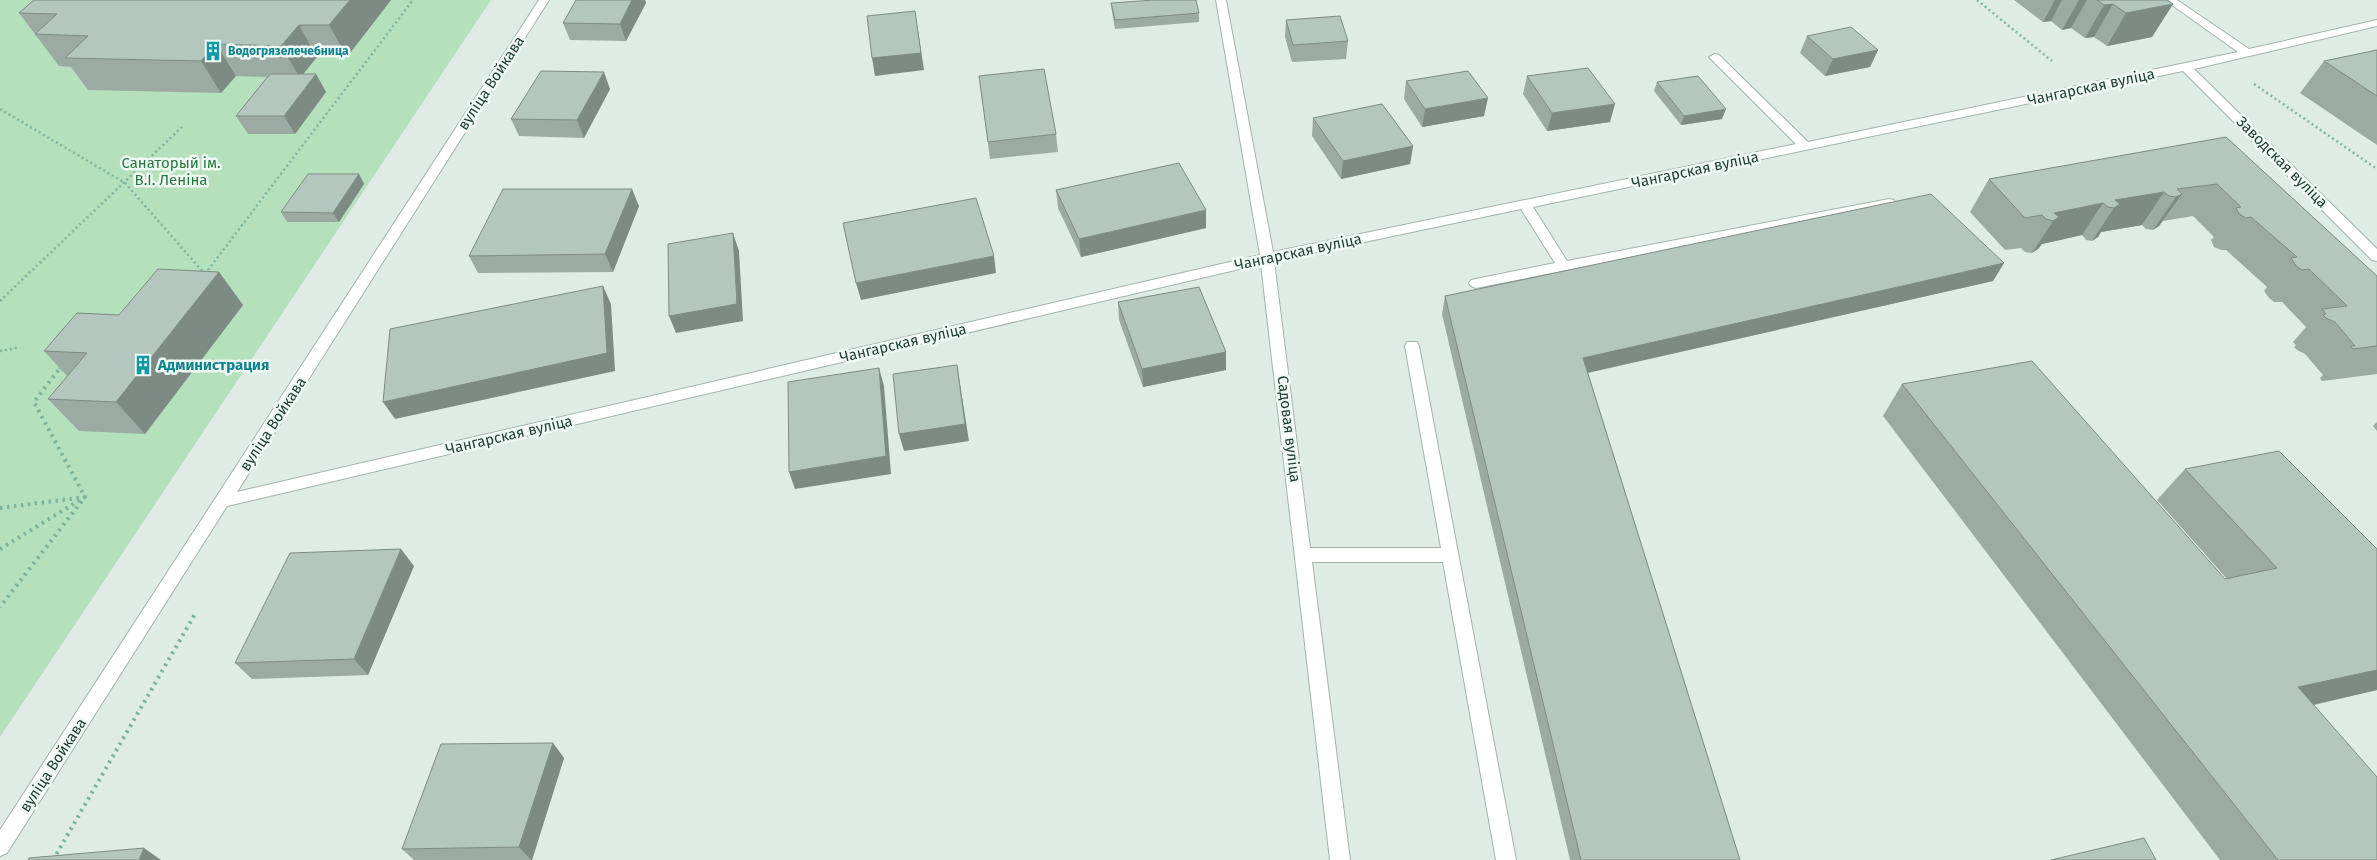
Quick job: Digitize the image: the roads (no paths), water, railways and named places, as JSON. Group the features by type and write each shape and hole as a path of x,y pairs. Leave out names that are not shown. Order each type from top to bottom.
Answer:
{"street":[{"name":"вуліца Войкава","path":"0,847 544,0"},
{"name":"Садовая вуліца","path":"1221,0 1268,258 1340,860"},
{"path":"2170,0 2246,52"},
{"name":"Чангарская вуліца","path":"224,501 1268,258 2186,67 2377,23"},
{"path":"1716,57 1806,147"},
{"name":"Заводская вуліца","path":"2186,67 2377,256"},
{"path":"1476,283 1900,200"},
{"path":"1525,205 1563,266"},
{"path":"1412,346 1506,860"},
{"path":"1305,555 1450,555"}],"place":[{"name":"Водогрязелечебница","path":"213,51"},
{"name":"Администрация","path":"143,365"}],"park label":[{"name":"Санаторый ім. В.І. Леніна","path":"171,172"}]}
